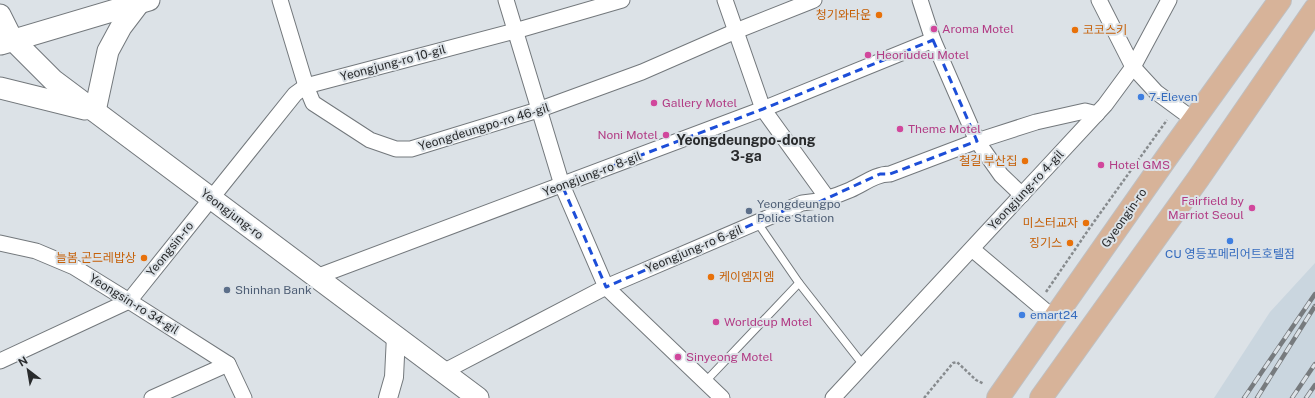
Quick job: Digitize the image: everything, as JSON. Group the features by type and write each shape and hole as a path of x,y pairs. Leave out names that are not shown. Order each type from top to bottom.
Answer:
{"main road":[{"name":"Gyeongin-ro","path":"998,398 1031,354 1054,318 1280,0"},
{"path":"6,42 144,1"},
{"path":"0,88 95,111 108,51 120,27 144,1"},
{"path":"1041,398 1198,179 1315,9"},
{"name":"Yeongjung-ro","path":"0,15 6,42 53,80 478,398"}],"street":[{"name":"Yeongdeungpo-ro 46-gil","path":"280,0 306,86 313,103 370,140 396,149 411,149 538,110 642,72 736,31 814,0"},
{"path":"506,0 538,110 562,185 606,287 722,398"},
{"name":"Yeongjung-ro 10-gil","path":"211,198 295,94 306,86 515,31 622,0"},
{"path":"725,0 763,109 828,198"},
{"path":"920,0 933,40 977,141 1002,175 1022,195"},
{"path":"1099,0 1133,68 1156,92 1194,120"},
{"name":"Yeongjung-ro 4-gil","path":"833,398 1097,114 1133,68 1169,0"},
{"name":"Yeongjung-ro 8-gil","path":"316,277 763,109 933,40"},
{"name":"Yeongjung-ro 6-gil","path":"443,372 606,287 802,203 819,202 850,190 880,174 890,174 977,141 1036,122 1085,110 1097,114"},
{"name":"Yeongsin-ro","path":"129,301 211,198"},
{"name":"Yeongsin-ro 34-gil","path":"0,243 36,251 74,267 228,364"},
{"path":"972,249 1054,318"},
{"path":"0,361 129,301"},
{"path":"388,398 394,377 396,336"},
{"path":"152,398 228,364 244,398"}],"lane":[{"path":"756,222 799,284 864,366"},
{"path":"705,382 799,284"},
{"path":"1008,398 1031,354"}],"path":[{"path":"1038,305 1091,226 1176,108"},
{"path":"924,398 953,363 957,362 984,385 988,378"}],"highlighted area":[{"path":"933,40 977,141 890,174 880,174 819,202 802,203 606,287 562,185 763,109"}],"shaded area":[{"path":"1315,263 1315,398 1214,398 1270,312"}],"railway":[{"path":"1244,398 1315,294"},
{"path":"1257,398 1315,306"},
{"path":"1292,398 1315,364"},
{"path":"1306,398 1315,385"}],"place":[{"name":"청기와타운","path":"879,15"},
{"name":"Aroma Motel","path":"934,29"},
{"name":"코코스키","path":"1075,30"},
{"name":"Heoriudeu Motel","path":"868,55"},
{"name":"7-Eleven","path":"1141,97"},
{"name":"Gallery Motel","path":"654,103"},
{"name":"Theme Motel","path":"900,129"},
{"name":"Noni Motel","path":"666,135"},
{"name":"철길 부산집","path":"1025,161"},
{"name":"Hotel GMS","path":"1101,165"},
{"name":"Fairfield by Marriot Seoul","path":"1252,208"},
{"name":"Yeongdeungpo Police Station","path":"749,211"},
{"name":"미스터교자","path":"1086,223"},
{"name":"CU 영등포메리어트호텔점","path":"1230,241"},
{"name":"징기스","path":"1070,243"},
{"name":"늘봄 곤드레밥상","path":"144,258"},
{"name":"케이엠지엠","path":"711,277"},
{"name":"Shinhan Bank","path":"227,290"},
{"name":"emart24","path":"1022,315"},
{"name":"Worldcup Motel","path":"716,322"},
{"name":"Sinyeong Motel","path":"678,357"}],"district":[{"name":"Yeongdeungpo-dong 3-ga","path":"746,148"}]}
